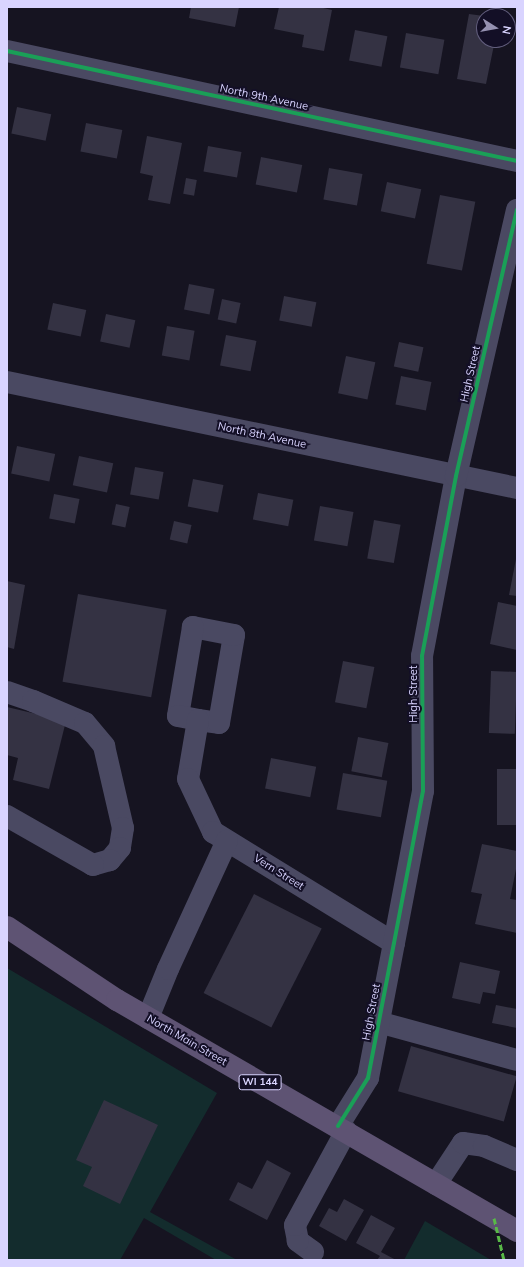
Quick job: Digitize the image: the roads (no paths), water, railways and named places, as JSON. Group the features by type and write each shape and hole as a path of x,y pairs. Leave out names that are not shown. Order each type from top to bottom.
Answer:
{"main road":[{"name":"North Main Street","path":"7,927 117,1000 517,1231"}],"street":[{"name":"North 9th Avenue","path":"7,51 517,161"},
{"name":"High Street","path":"313,1252 298,1241 295,1225 368,1078 423,791 422,656 456,476 517,210"},
{"name":"North 8th Avenue","path":"7,382 517,488"},
{"path":"7,692 33,701 85,723 104,746 123,828 120,848 110,860 93,865 7,816"},
{"name":"Vern Street","path":"198,720 188,779 213,832 394,943"},
{"path":"148,1018 168,969 227,841"},
{"path":"378,1022 517,1060"},
{"path":"436,1184 463,1143 484,1146 517,1160"}]}
